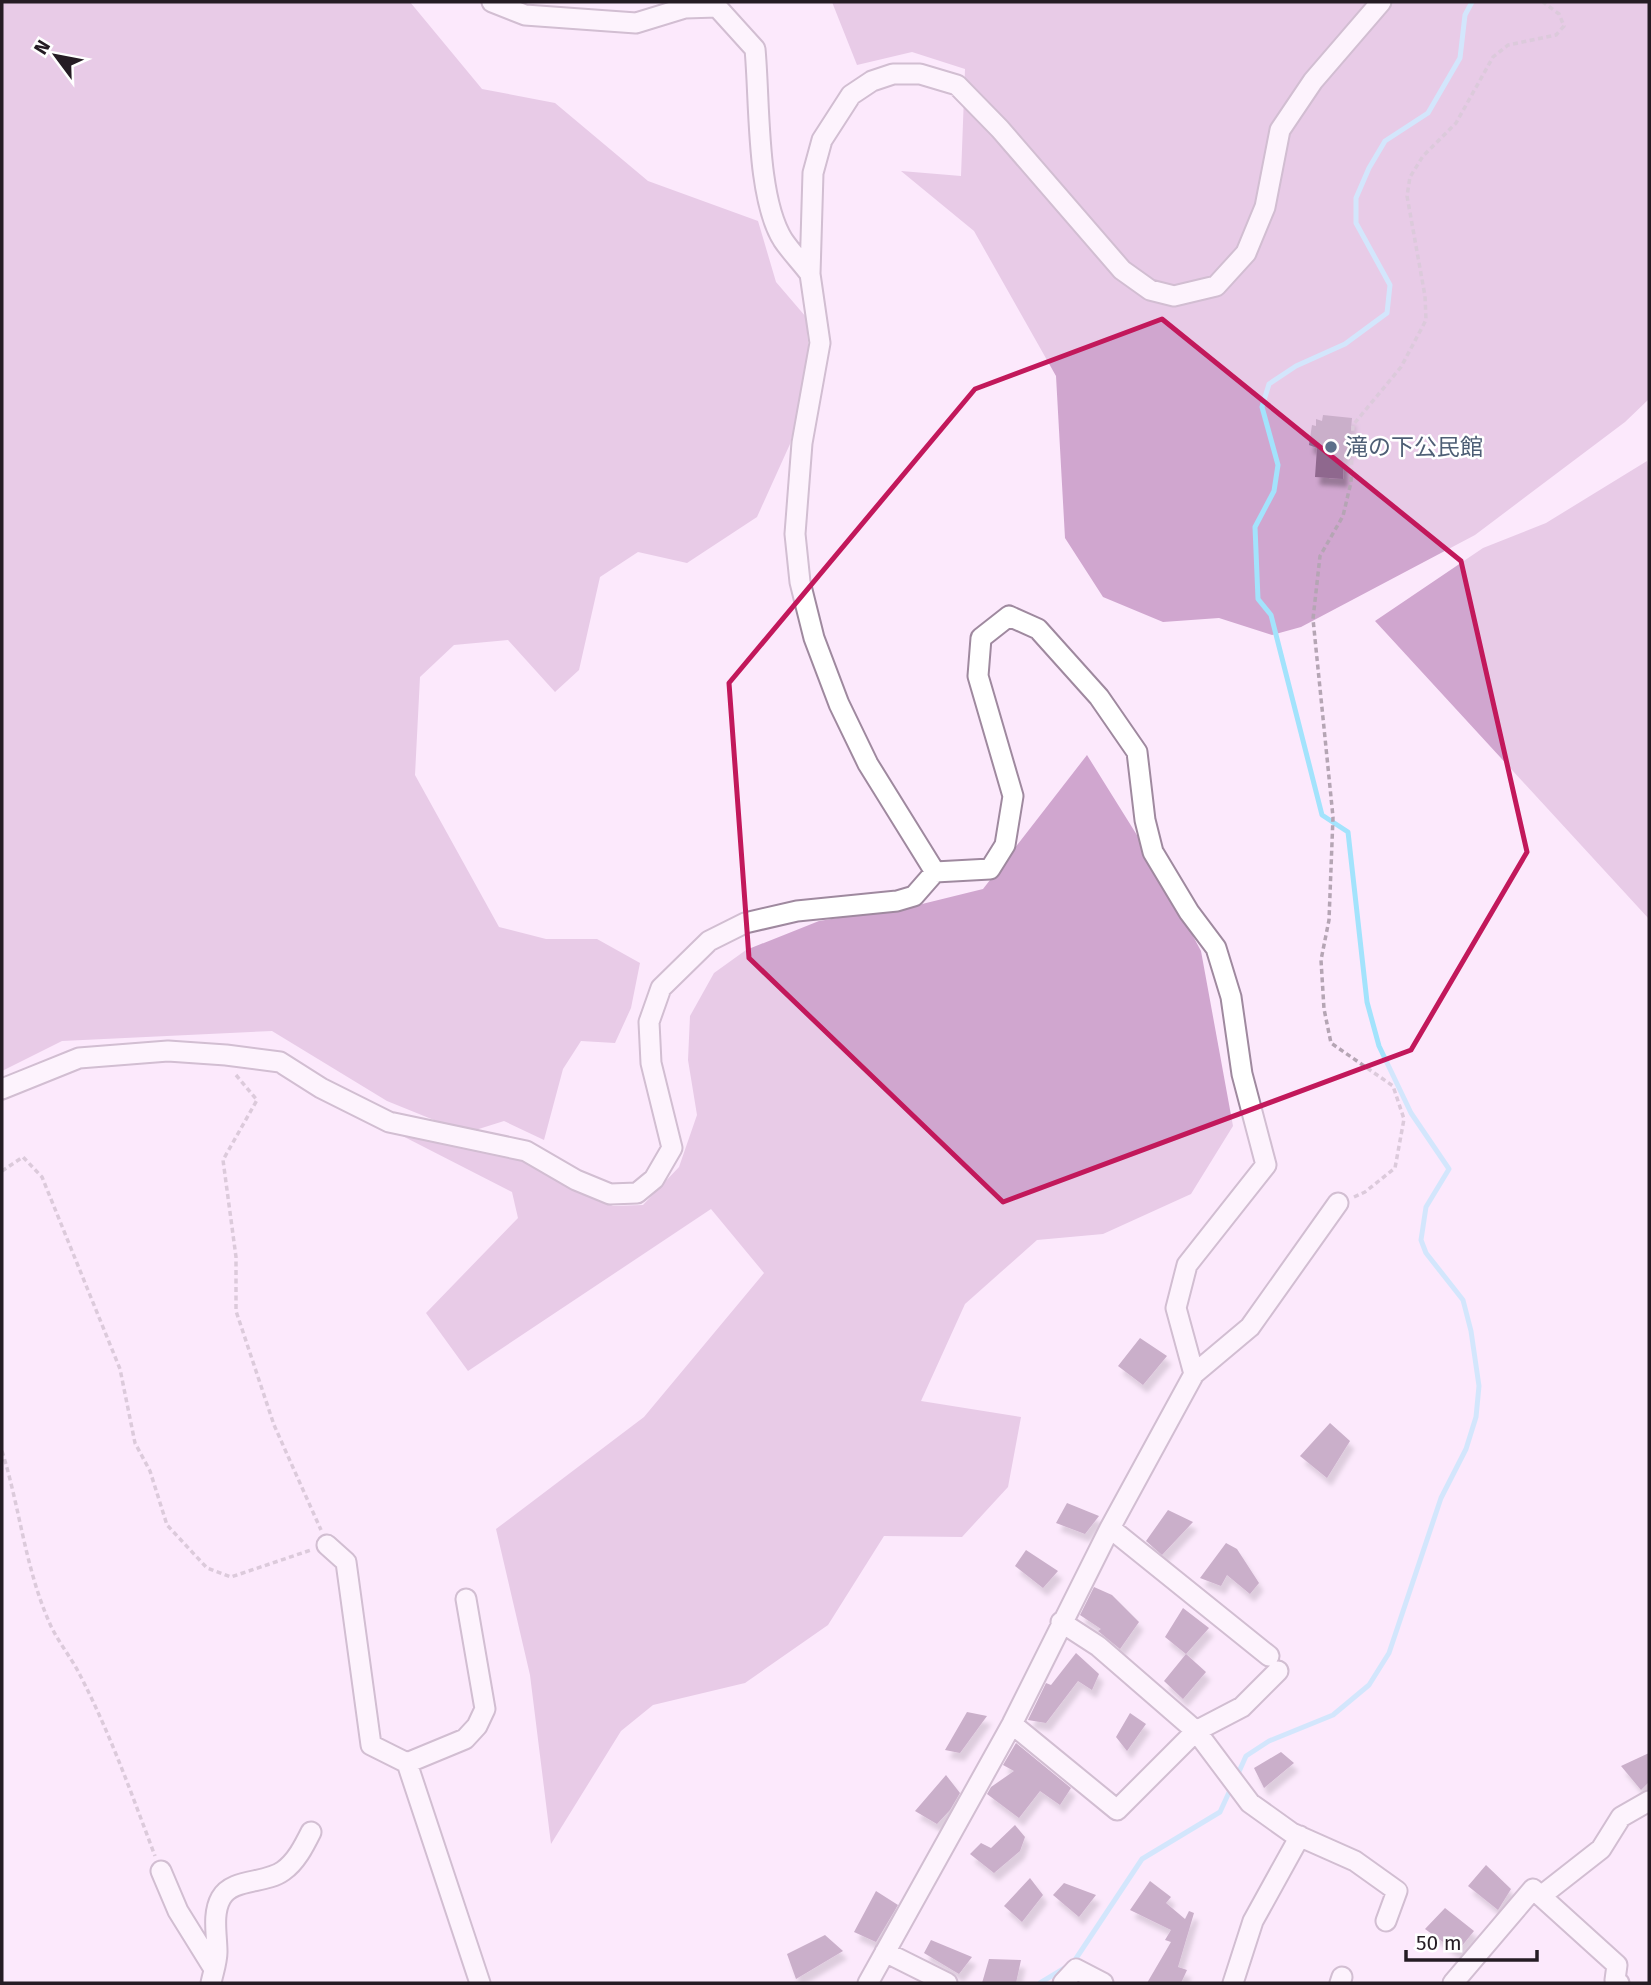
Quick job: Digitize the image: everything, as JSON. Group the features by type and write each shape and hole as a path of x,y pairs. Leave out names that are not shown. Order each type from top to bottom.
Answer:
{"street":[{"path":"492,2 525,15 636,23 685,8 717,7 755,48 761,154 770,209 782,239 810,274"},
{"path":"934,872 868,764 839,704 814,638 800,582 795,534 802,443 820,343 810,274 813,173 822,140 831,122 851,95 872,81 893,75 919,74 957,85 1000,129 1099,245 1131,277 1150,290 1174,296 1216,286 1246,253 1260,218 1280,130 1312,81 1381,2"},
{"path":"2,1089 79,1058 168,1051 280,1062 321,1088 389,1122 526,1152 576,1180 610,1194 637,1193 654,1179 671,1148 651,1063 649,1022 661,988 709,941 745,923 797,911 897,901 914,896 934,872 990,869 1005,845 1013,796 978,676 981,638 1009,616 1038,629 1099,698 1137,752 1145,820 1153,852 1189,912 1216,948 1231,997 1242,1074 1266,1165 1188,1265 1176,1308 1194,1374"},
{"path":"868,1983 1012,1724 1061,1622 1194,1374 1250,1327 1338,1203"},
{"path":"1012,1724 1117,1810 1196,1731 1242,1707 1273,1664 1110,1528"},
{"path":"327,1545 346,1562 371,1745 407,1763 480,1983"},
{"path":"407,1763 465,1739 477,1726 485,1709 466,1599"},
{"path":"1061,1622 1098,1646 1196,1731 1250,1803 1300,1836 1355,1861 1397,1891 1385,1921"},
{"path":"1541,1896 1601,1849 1621,1817 1649,1801"},
{"path":"212,1976 216,1918 224,1892 233,1886 264,1881 283,1871 303,1849 311,1832"},
{"path":"1233,1983 1253,1921 1300,1836"},
{"path":"161,1871 178,1911 212,1976"},
{"path":"1453,1983 1533,1889 1617,1965 1615,1982"},
{"path":"885,1952 947,1983"},
{"path":"1063,1983 1076,1969 1103,1983"}],"path":[{"path":"1338,1203 1365,1192 1395,1168 1404,1119 1393,1086 1331,1043 1324,1009 1321,960 1329,920 1333,817 1313,618 1320,556 1343,516 1351,482 1353,425 1401,367 1426,320 1425,296 1407,196 1410,177 1423,156 1456,122 1493,57 1508,45 1556,36 1564,26 1559,14 1544,2"},
{"path":"2,1171 23,1157 42,1177 120,1368 135,1443 150,1471 167,1525 207,1568 231,1577 327,1545 274,1425 236,1311 236,1257 223,1160 257,1100 230,1067 226,1055"},
{"path":"2,1451 13,1488 20,1537 50,1625 79,1672 114,1745 161,1871"}],"highlighted area":[{"path":"1162,319 1461,561 1527,852 1411,1050 1003,1202 749,958 729,683 975,389"}],"shaded area":[{"path":"2,2 410,2 482,89 555,103 648,181 758,221 776,282 806,317 810,365 790,444 757,517 687,563 638,552 600,577 579,670 555,692 508,640 454,645 420,677 415,775 499,927 546,939 597,939 640,963 631,1008 615,1043 581,1041 563,1069 544,1140 504,1121 466,1133 387,1101 272,1031 62,1041 2,1071"},
{"path":"832,2 1649,2 1649,399 1625,422 1475,535 1301,627 1272,635 1219,618 1163,622 1103,597 1065,538 1056,376 974,231 901,171 961,176 965,69 912,52 857,65"},
{"path":"1647,461 1649,919 1375,621 1483,548 1546,523"},
{"path":"1087,755 1150,856 1201,951 1233,1126 1191,1194 1103,1234 1037,1240 965,1304 921,1401 1021,1417 1008,1487 962,1537 884,1536 828,1625 745,1683 653,1705 621,1731 551,1844 530,1675 496,1529 644,1417 764,1273 711,1209 468,1371 426,1313 518,1218 512,1192 340,1104 521,1156 613,1206 643,1205 679,1167 697,1115 688,1060 690,1016 714,973 746,950 819,921 918,905 983,889"}],"building":[{"name":"滝の下公民館","path":"1323,415 1352,418 1349,451 1344,452 1343,479 1315,477 1317,448 1309,445 1312,425 1316,426 1316,419 1322,421"},
{"path":"1140,1338 1167,1356 1143,1385 1118,1366"},
{"path":"1330,1423 1350,1441 1327,1478 1300,1456"},
{"path":"1067,1503 1099,1516 1085,1534 1056,1523"},
{"path":"1168,1510 1193,1522 1162,1555 1146,1541"},
{"path":"1226,1543 1237,1549 1259,1583 1250,1594 1227,1575 1221,1586 1200,1578"},
{"path":"1026,1550 1058,1571 1043,1588 1015,1566"},
{"path":"1094,1587 1112,1595 1139,1622 1120,1649 1098,1631 1101,1629 1080,1615"},
{"path":"1183,1608 1209,1628 1186,1654 1165,1637"},
{"path":"1076,1653 1099,1674 1092,1690 1078,1681 1046,1723 1028,1720 1046,1683 1051,1685"},
{"path":"1186,1654 1206,1672 1183,1699 1164,1681"},
{"path":"967,1712 987,1716 960,1753 945,1750"},
{"path":"1130,1713 1146,1724 1127,1751 1116,1737"},
{"path":"1016,1743 1071,1788 1060,1805 1040,1791 1019,1818 987,1794 991,1787 1014,1771 1003,1765"},
{"path":"1281,1752 1294,1763 1264,1788 1254,1768"},
{"path":"1649,1753 1649,1782 1641,1790 1621,1766"},
{"path":"946,1775 960,1793 937,1824 915,1811"},
{"path":"1015,1825 1025,1837 1020,1851 994,1873 970,1854 981,1843 991,1848"},
{"path":"1486,1865 1511,1889 1498,1910 1468,1886"},
{"path":"1030,1878 1043,1895 1022,1922 1004,1906"},
{"path":"1150,1881 1171,1897 1166,1903 1185,1919 1189,1911 1194,1913 1178,1967 1187,1970 1181,1983 1147,1983 1171,1942 1165,1940 1171,1930 1130,1910"},
{"path":"1064,1883 1096,1895 1079,1917 1053,1895"},
{"path":"876,1891 898,1905 876,1942 854,1932"},
{"path":"1445,1908 1474,1931 1457,1952 1425,1929"},
{"path":"825,1935 843,1951 796,1979 787,1954"},
{"path":"931,1940 972,1957 959,1974 924,1953"},
{"path":"989,1959 1021,1960 1016,1983 982,1983"}],"waterway":[{"path":"1237,1776 1246,1756 1269,1741 1333,1715 1369,1685 1389,1653 1441,1498 1466,1449 1476,1417 1479,1386 1471,1331 1463,1300 1426,1253 1421,1240 1426,1207 1449,1169 1411,1113 1379,1046 1367,1002 1348,832 1322,815 1271,615 1258,599 1255,527 1274,491 1278,465 1262,407 1269,384 1296,366 1345,344 1387,313 1390,285 1356,223 1356,198 1385,141 1428,113 1460,58 1465,15 1472,2"},
{"path":"1040,1983 1073,1963 1142,1859 1220,1812 1231,1788"}],"place":[{"name":"滝の下公民館","path":"1331,447"}]}
